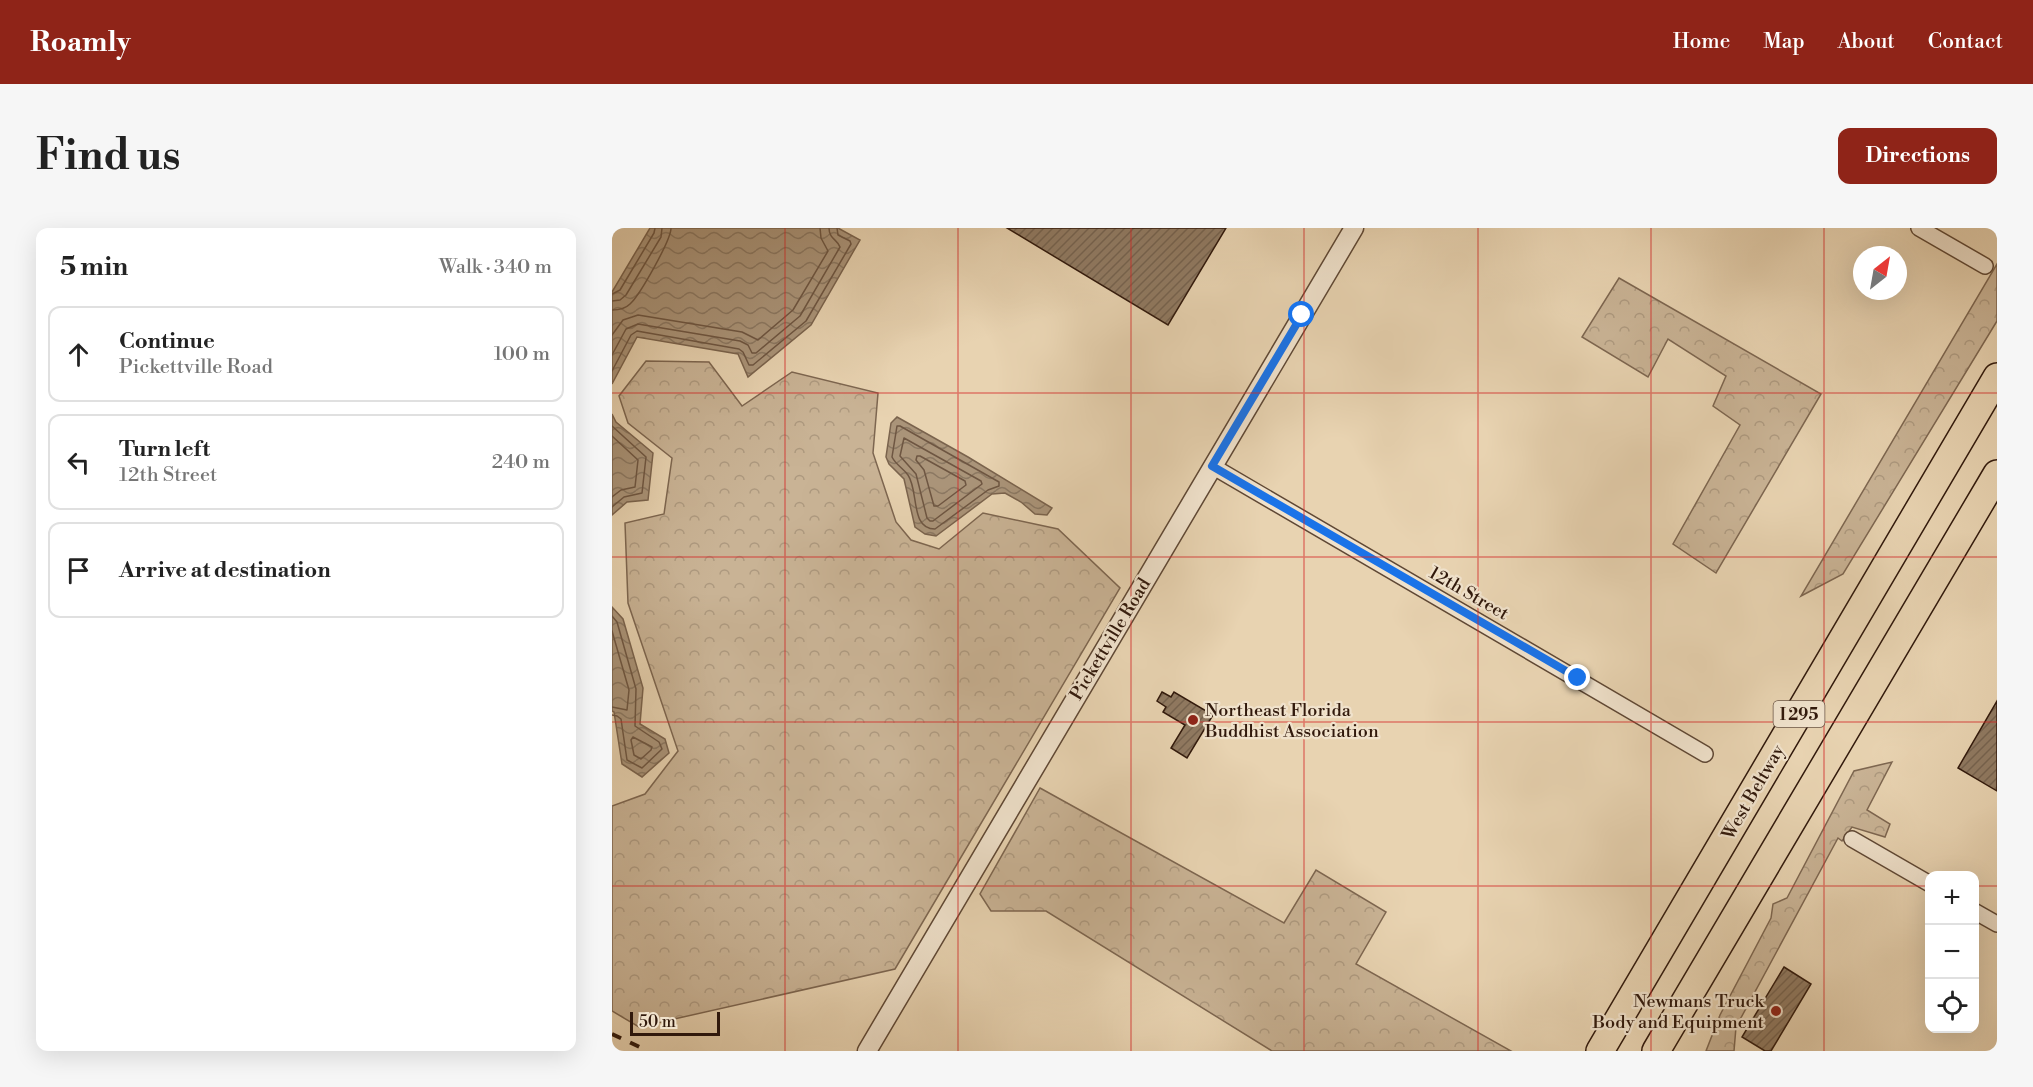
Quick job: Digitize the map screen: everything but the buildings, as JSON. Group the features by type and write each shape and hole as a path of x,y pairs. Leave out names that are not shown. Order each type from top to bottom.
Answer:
{"highway":[{"name":"West Beltway","path":"1600,1051 1997,377"},
{"name":"I 295","path":"1656,1051 1997,474"}],"street":[{"name":"Pickettville Road","path":"867,1051 1354,228"},
{"path":"1920,228 1985,266"},
{"name":"12th Street","path":"1212,466 1705,754"},
{"path":"1852,839 1925,882"},
{"path":"1979,914 1997,924"}],"green space":[{"path":"1997,264 1997,321 1843,574 1801,596"},
{"path":"1619,278 1821,394 1716,573 1673,544 1740,425 1713,406 1726,376 1668,339 1648,377 1582,337"},
{"path":"646,361 709,362 742,406 792,372 878,393 873,453 896,522 911,540 939,549 983,513 1058,529 1120,588 895,969 639,1027 612,1011 612,806 645,794 678,751 628,603 625,523 664,514 672,458 628,423 619,396"},
{"path":"1892,762 1867,810 1890,824 1885,837 1852,827 1842,841 1838,838 1736,1027 1734,1051 1706,1051 1720,1015 1771,918 1773,904 1787,898 1854,771"},
{"path":"1040,788 1284,923 1316,870 1386,912 1356,964 1511,1051 1272,1051 1046,911 991,911 980,894"}],"water":[{"path":"650,228 838,228 860,240 811,325 748,377 738,354 637,337 612,384 612,292"},
{"path":"612,414 616,422 653,453 648,500 627,502 612,515"},
{"path":"897,417 1052,508 1047,515 1035,514 1021,502 1005,493 992,494 936,536 925,534 915,527 904,479 889,464 886,457 891,423"},
{"path":"612,607 623,619 643,688 640,724 665,739 669,753 642,777 622,764 612,711"}],"railway":[{"path":"612,1034 648,1051"}],"place":[{"name":"Northeast Florida Buddhist Association","path":"1193,720"},
{"name":"Newmans Truck Body and Equipment","path":"1776,1011"}],"route":[{"path":"1302,315 1212,466 1578,678"}]}
